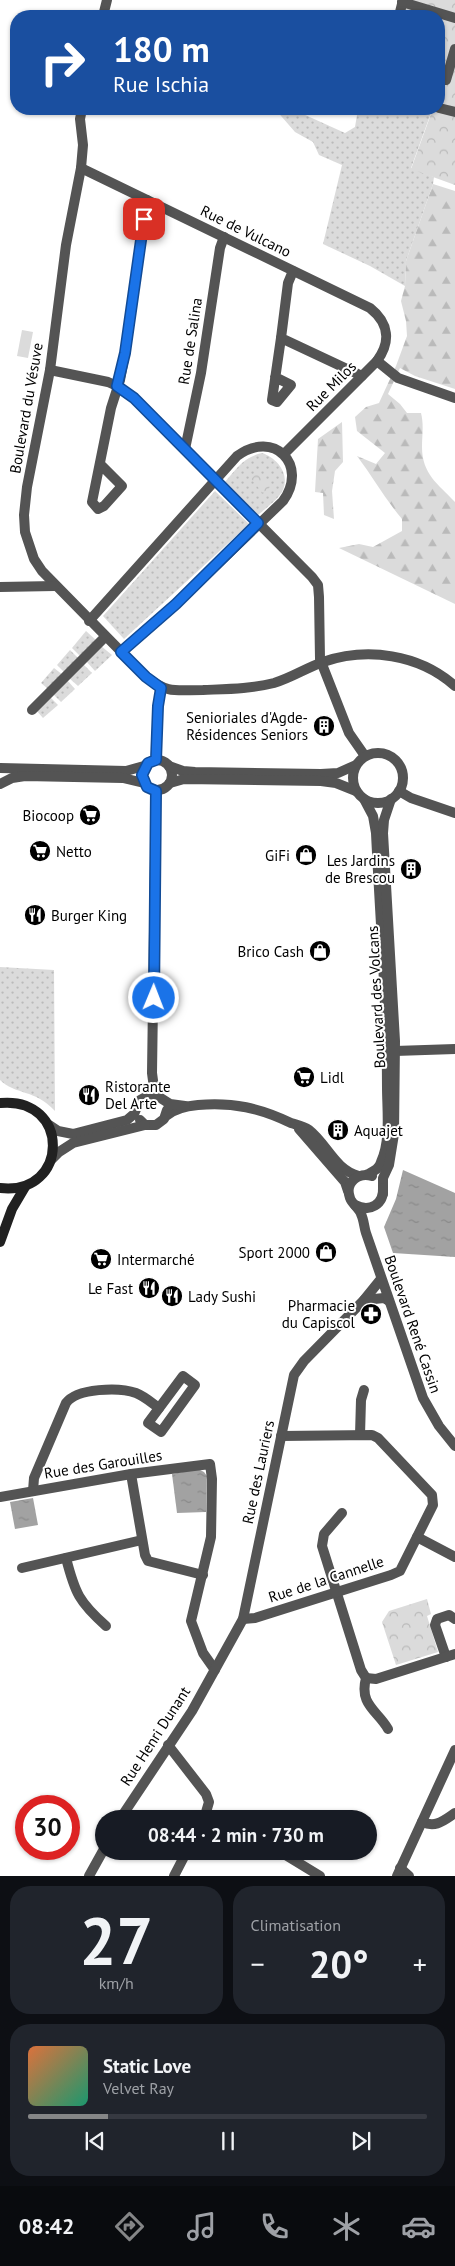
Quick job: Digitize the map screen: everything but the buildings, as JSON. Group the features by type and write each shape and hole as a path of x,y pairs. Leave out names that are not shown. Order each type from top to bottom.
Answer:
{"main road":[{"path":"0,1094 34,1109 49,1125 54,1149 45,1172 36,1181 25,1187 0,1188"},
{"path":"0,1102 13,1101"},
{"path":"0,1242 12,1209 25,1187"}],"street":[{"path":"403,1 425,10"},
{"path":"446,80 455,49"},
{"name":"Boulevard du Vésuve","path":"81,115 83,156 66,246 50,370 27,487 24,515 25,532 34,559 55,586 146,677 161,688"},
{"name":"Rue de Vulcano","path":"81,168 370,308 381,318 387,333"},
{"path":"100,464 111,408 125,353 147,200"},
{"name":"Rue de Salina","path":"185,448 201,373 220,248 224,238"},
{"path":"275,377 288,283 293,271"},
{"name":"Rue Milos","path":"284,454 377,361 387,343 387,333"},
{"path":"281,338 362,376"},
{"path":"377,361 398,378 455,398"},
{"path":"50,370 117,386 134,398 312,577 318,585 319,651 322,663 349,733 365,756"},
{"path":"90,621 237,456 248,448 263,446 273,448 284,454 291,465 294,478 291,491 283,501 176,604 121,652"},
{"path":"0,587 55,586"},
{"path":"32,710 106,637"},
{"path":"156,760 158,706 161,688 182,690 258,686 294,676 322,663 346,656 362,655 395,656 419,664 441,675 455,686"},
{"path":"0,768 126,771 161,760 169,766 183,771 321,774 338,773 356,765 365,756 374,753 392,758 398,764 402,773 402,783 395,795 382,802 364,799 356,791 336,783 321,782 184,779 170,783 164,789 156,791 147,787 144,783 142,775 144,766"},
{"path":"356,765 353,783 356,791"},
{"path":"169,766 172,775 170,783"},
{"path":"0,784 12,778 25,776 123,778 144,783"},
{"path":"156,791 152,1073 154,1088 162,1099 167,1111 166,1116"},
{"path":"395,795 411,798 455,813"},
{"name":"Boulevard des Volcans","path":"381,1198 383,1178 389,1165 394,1134 395,1051 383,833 384,820 395,795"},
{"name":"Boulevard des Volcans","path":"363,1175 376,1170 384,1154 387,1041 376,833 373,816 364,799"},
{"path":"395,1051 455,1050"},
{"path":"49,1125 58,1131 73,1134 132,1118 148,1090 152,1073"},
{"path":"144,1097 154,1095 170,1104 189,1106 225,1103 267,1111 293,1123 311,1132 349,1174 378,1179 381,1183 381,1198 371,1208 366,1209 355,1205 349,1196 344,1182 293,1123"},
{"path":"51,1160 73,1143 145,1125 156,1125 171,1112 189,1106"},
{"path":"136,1108 138,1118 145,1125"},
{"path":"348,1191 351,1182 363,1175"},
{"name":"Boulevard René Cassin","path":"381,1198 371,1213 369,1222 372,1232 426,1386 435,1408 455,1436"},
{"name":"Boulevard René Cassin","path":"355,1205 361,1213 366,1233 423,1398 439,1426 455,1446"},
{"name":"Rue des Lauriers","path":"214,1670 243,1619 294,1375 298,1367 382,1279"},
{"path":"364,1300 384,1298 389,1301"},
{"path":"182,1376 195,1385 161,1432 148,1423 159,1408 182,1376"},
{"path":"360,1435 361,1400 364,1390"},
{"path":"33,1491 34,1478 66,1403 70,1398 83,1392 128,1391 143,1396 159,1408"},
{"name":"Rue de la Cannelle","path":"243,1619 255,1618 391,1576 400,1570 433,1505 432,1495 378,1438 372,1435 281,1436"},
{"name":"Rue des Garouilles","path":"0,1497 131,1474 210,1464 212,1479 211,1538 203,1575"},
{"path":"131,1474 142,1540 148,1561 203,1575 192,1621 193,1629 203,1653 214,1670"},
{"path":"342,1513 324,1534 322,1540 361,1670 366,1678 363,1688 370,1708 382,1718 388,1729"},
{"path":"417,1537 455,1557"},
{"path":"22,1568 142,1540"},
{"path":"66,1558 77,1594 84,1606 106,1626"},
{"path":"366,1678 376,1679 450,1655 435,1625 437,1619 449,1615 455,1619"},
{"name":"Rue Henri Dunant","path":"126,1810 192,1711 214,1670"},
{"path":"168,1745 206,1794 209,1802 207,1810"},
{"path":"409,1876 399,1872 455,1750"},
{"path":"446,1768 455,1775"},
{"path":"422,1822 428,1825 440,1824 455,1813"},
{"path":"89,1876 98,1860"},
{"path":"174,1876 182,1860"},
{"path":"294,1860 320,1876"}],"green space":[{"path":"400,0 455,0 455,185 411,169 431,115 445,115 445,10 396,10"},
{"path":"280,115 305,115 345,133 355,127 357,115 430,115 411,168 434,177 433,184 406,261 405,286 370,266 323,244 342,165 319,155 313,142 295,132"},
{"path":"433,184 455,191 455,389 415,376 400,368 388,394 407,413 421,413 423,456 428,472 455,502 455,604 339,548 359,544 373,547 402,531 402,519 357,456 376,464 385,453 357,431 355,417 366,407 379,403 407,336 406,321 401,301 405,286 406,261"},
{"path":"22,330 33,332 28,358 17,356"},
{"path":"342,422 343,462 335,471 332,491 334,519 324,515 323,493 315,492 318,439"},
{"path":"262,453 274,460 283,470 285,483 279,496 258,515 225,482 250,457"},
{"path":"259,471 271,486 263,493 251,479"},
{"path":"215,491 249,524 124,639 103,616"},
{"path":"86,631 97,641 81,657 72,648"},
{"path":"101,646 112,655 95,671 86,661"},
{"path":"70,650 79,659 65,673 57,665"},
{"path":"83,664 92,673 78,686 69,678"},
{"path":"54,668 63,675 48,689 41,683"},
{"path":"67,680 75,689 61,702 53,694"},
{"path":"50,697 58,705 43,718 36,710"},
{"path":"0,967 54,970 55,1111 48,1104 33,1095 12,1088 0,1080"},
{"path":"427,1599 431,1614 427,1616 438,1652 396,1665 382,1622 389,1611"}],"water":[{"path":"403,1170 455,1193 455,1257 393,1253 384,1227 396,1199"},
{"path":"198,1469 207,1476 206,1512 177,1513 172,1474"},
{"path":"33,1498 38,1525 15,1529 10,1502"}],"place":[{"name":"Senioriales d'Agde- Résidences Seniors","path":"324,726"},
{"name":"Biocoop","path":"90,815"},
{"name":"Netto","path":"40,851"},
{"name":"GiFi","path":"306,855"},
{"name":"Les Jardins de Brescou","path":"411,869"},
{"name":"Burger King","path":"35,915"},
{"name":"Brico Cash","path":"320,951"},
{"name":"Lidl","path":"304,1077"},
{"name":"Ristorante Del Arte","path":"89,1095"},
{"name":"Aquajet","path":"338,1130"},
{"name":"Sport 2000","path":"326,1252"},
{"name":"Intermarché","path":"101,1259"},
{"name":"Le Fast","path":"149,1288"},
{"name":"Lady Sushi","path":"172,1296"},
{"name":"Pharmacie du Capiscol","path":"371,1314"}],"route":[{"path":"144,219 125,353 120,380 117,386 134,398 258,523 176,604 121,652 146,677 161,688 158,706 156,760 148,763 142,770 144,783 147,787 156,791 154,998"}]}
